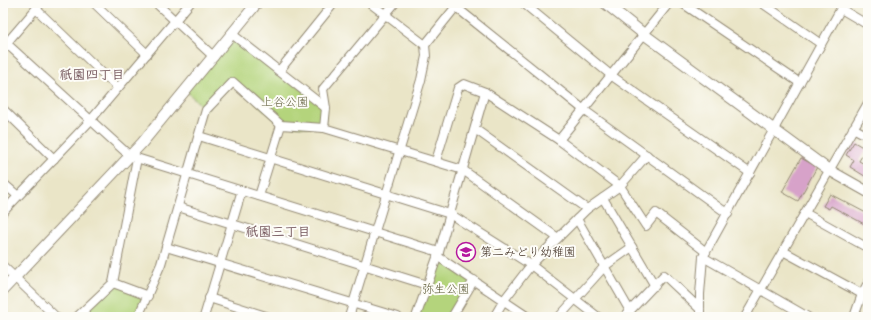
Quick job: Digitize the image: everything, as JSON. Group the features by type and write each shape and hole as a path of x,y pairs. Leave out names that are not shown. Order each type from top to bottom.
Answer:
{"street":[{"path":"94,3 147,54"},
{"path":"156,3 214,58"},
{"path":"3,212 90,121 190,3"},
{"path":"3,290 134,157 257,3"},
{"path":"279,71 334,3"},
{"path":"348,317 421,80 426,56 424,45 370,3"},
{"path":"314,99 395,3"},
{"path":"523,3 612,76 750,173"},
{"path":"605,3 645,35 829,170 868,192"},
{"path":"559,140 645,35 669,3"},
{"path":"682,3 800,83"},
{"path":"762,3 821,44"},
{"path":"424,45 457,5 584,110 728,214"},
{"path":"700,313 705,255 842,5 868,25"},
{"path":"118,88 38,6 4,44 90,121 134,157 374,232 438,254 528,317"},
{"path":"232,34 326,108"},
{"path":"138,317 148,296 166,247 206,110 233,82 281,125 324,128 463,170 558,238"},
{"path":"436,161 458,88 464,84 485,92 559,140 620,186 646,226 656,213 705,255 798,315 808,317"},
{"path":"323,89 326,108 324,128"},
{"path":"416,317 438,254 485,92"},
{"path":"745,317 868,103"},
{"path":"3,109 54,159"},
{"path":"259,196 281,125"},
{"path":"853,128 868,136"},
{"path":"475,129 588,209"},
{"path":"199,136 450,214 531,265 598,317"},
{"path":"494,317 504,300 531,265 588,209 620,186 647,155"},
{"path":"77,317 113,283 134,157"},
{"path":"3,183 18,196"},
{"path":"204,317 242,190"},
{"path":"603,198 654,286"},
{"path":"178,207 427,285"},
{"path":"805,213 868,248"},
{"path":"577,219 630,311"},
{"path":"166,247 398,317"},
{"path":"560,317 574,299 605,266 632,247"},
{"path":"784,251 862,294"},
{"path":"3,266 56,317"},
{"path":"624,317 664,275 700,313"},
{"path":"452,317 474,280"},
{"path":"113,283 148,296"},
{"path":"854,317 862,294 868,283"},
{"path":"209,298 269,317"}],"green space":[{"name":"上谷公園","path":"232,34 326,108 324,128 281,125 233,82 206,110 186,91"},
{"name":"弥生公園","path":"437,256 474,280 452,317 416,317"},
{"path":"113,283 148,296 138,317 77,317"}],"building":[{"path":"854,142 866,149 859,161 868,166 868,178 850,167 854,160 846,155"},
{"path":"801,158 817,167 798,201 782,192"},
{"path":"830,194 868,214 868,226 831,206 829,209 823,206"}],"place":[{"name":"第二みどり幼稚園","path":"466,252"}],"district":[{"name":"祇園四丁目","path":"92,74"},
{"name":"祇園三丁目","path":"278,231"}]}
